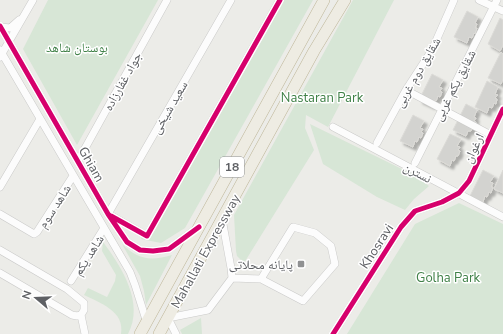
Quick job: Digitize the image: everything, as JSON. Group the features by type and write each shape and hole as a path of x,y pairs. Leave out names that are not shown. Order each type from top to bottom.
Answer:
{"highway":[{"name":"Mahallati Expressway","path":"140,334 324,0"},
{"name":"Mahallati Expressway","path":"159,334 314,51 345,0"},
{"path":"301,43 302,52 306,55 314,51"},
{"path":"275,90 285,86 288,89 288,99"}],"street":[{"path":"0,26 10,28 14,25 33,0"},
{"path":"1,53 10,42 33,0"},
{"name":"جواد غفارزاده","path":"78,161 167,0"},
{"name":"سعید شیخی","path":"108,214 230,0"},
{"path":"108,214 146,236 280,0"},
{"name":"شقایق دوم غربی","path":"377,143 406,90 432,50 454,0"},
{"path":"479,0 495,3 503,11"},
{"name":"شقایق یکم غربی","path":"415,163 495,3"},
{"name":"Ghiam","path":"0,26 108,214 127,242 140,250 153,251 168,249 199,227"},
{"name":"Ghiam","path":"1,53 130,272 147,323"},
{"path":"406,90 491,135"},
{"name":"ارغوان","path":"459,194 469,181 503,109"},
{"path":"0,187 40,119"},
{"name":"نسترن","path":"333,128 503,217"},
{"name":"شاهد سوم","path":"0,214 34,234 37,232 73,176"},
{"name":"Khosravi","path":"333,334 405,223 415,211 442,202 459,194"},
{"path":"176,334 168,318 208,310 232,278 222,218"},
{"path":"232,278 261,279 303,301 335,264 331,246 315,233 293,227 261,279"},
{"name":"شاهد یکم","path":"71,282 104,228"},
{"path":"108,236 115,234 119,230"},
{"path":"0,250 67,289 79,298 84,303 84,310 81,315 85,334"},
{"path":"0,273 72,314 77,316 81,315"}],"green space":[{"name":"بوستان شاهد","path":"48,0 158,0 77,145 23,49"},
{"path":"275,0 313,0 185,228 161,243 141,239"},
{"name":"Nastaran Park","path":"353,0 394,0 328,127 306,115 305,128 314,150 244,263 237,256 234,215"},
{"path":"310,124 410,173 429,186 414,199 405,210 377,197 323,164"},
{"name":"Golha Park","path":"459,203 503,224 503,334 347,334 415,224"},
{"path":"103,242 117,262 129,285 134,310 133,322 128,334 121,334 119,319 110,309 84,295 88,288 107,297 115,281 116,275 102,251"},
{"path":"122,244 134,253 145,258 158,258 172,255 146,305 140,276"},
{"path":"201,318 202,334 182,334 180,330"}],"building":[{"path":"467,11 478,17 475,23 477,24 475,28 477,28 475,34 474,33 472,38 469,37 467,43 454,37"},
{"path":"500,18 503,20 503,45 500,51 488,44"},
{"path":"501,52 503,54 503,79 501,84 488,78"},
{"path":"432,74 443,80 439,87 442,88 440,91 442,92 440,97 438,96 436,101 434,100 432,106 419,100"},
{"path":"487,81 498,87 495,94 498,95 495,98 497,99 496,104 494,103 492,108 489,107 487,113 475,107"},
{"path":"466,104 477,110 474,117 476,118 474,121 476,122 474,127 473,126 471,131 468,131 466,136 453,130"},
{"path":"413,115 424,121 420,128 423,129 421,132 423,133 421,138 419,137 417,142 415,141 413,147 400,141"},
{"path":"450,134 461,139 457,146 460,147 458,150 460,151 458,156 456,156 454,161 452,160 450,166 437,159"},
{"path":"483,170 494,176 490,182 493,183 491,193 489,192 487,197 485,196 483,202 470,196"},
{"path":"503,170 503,193 494,189"}],"cycle path":[{"path":"111,216 147,236 280,0"},
{"path":"0,26 108,214 127,242 140,250 153,251 169,249 199,227"},
{"path":"333,334 401,227 415,211 442,202 459,193 469,181 503,109"}],"place":[{"name":"پایانه محلاتی","path":"301,264"}]}
